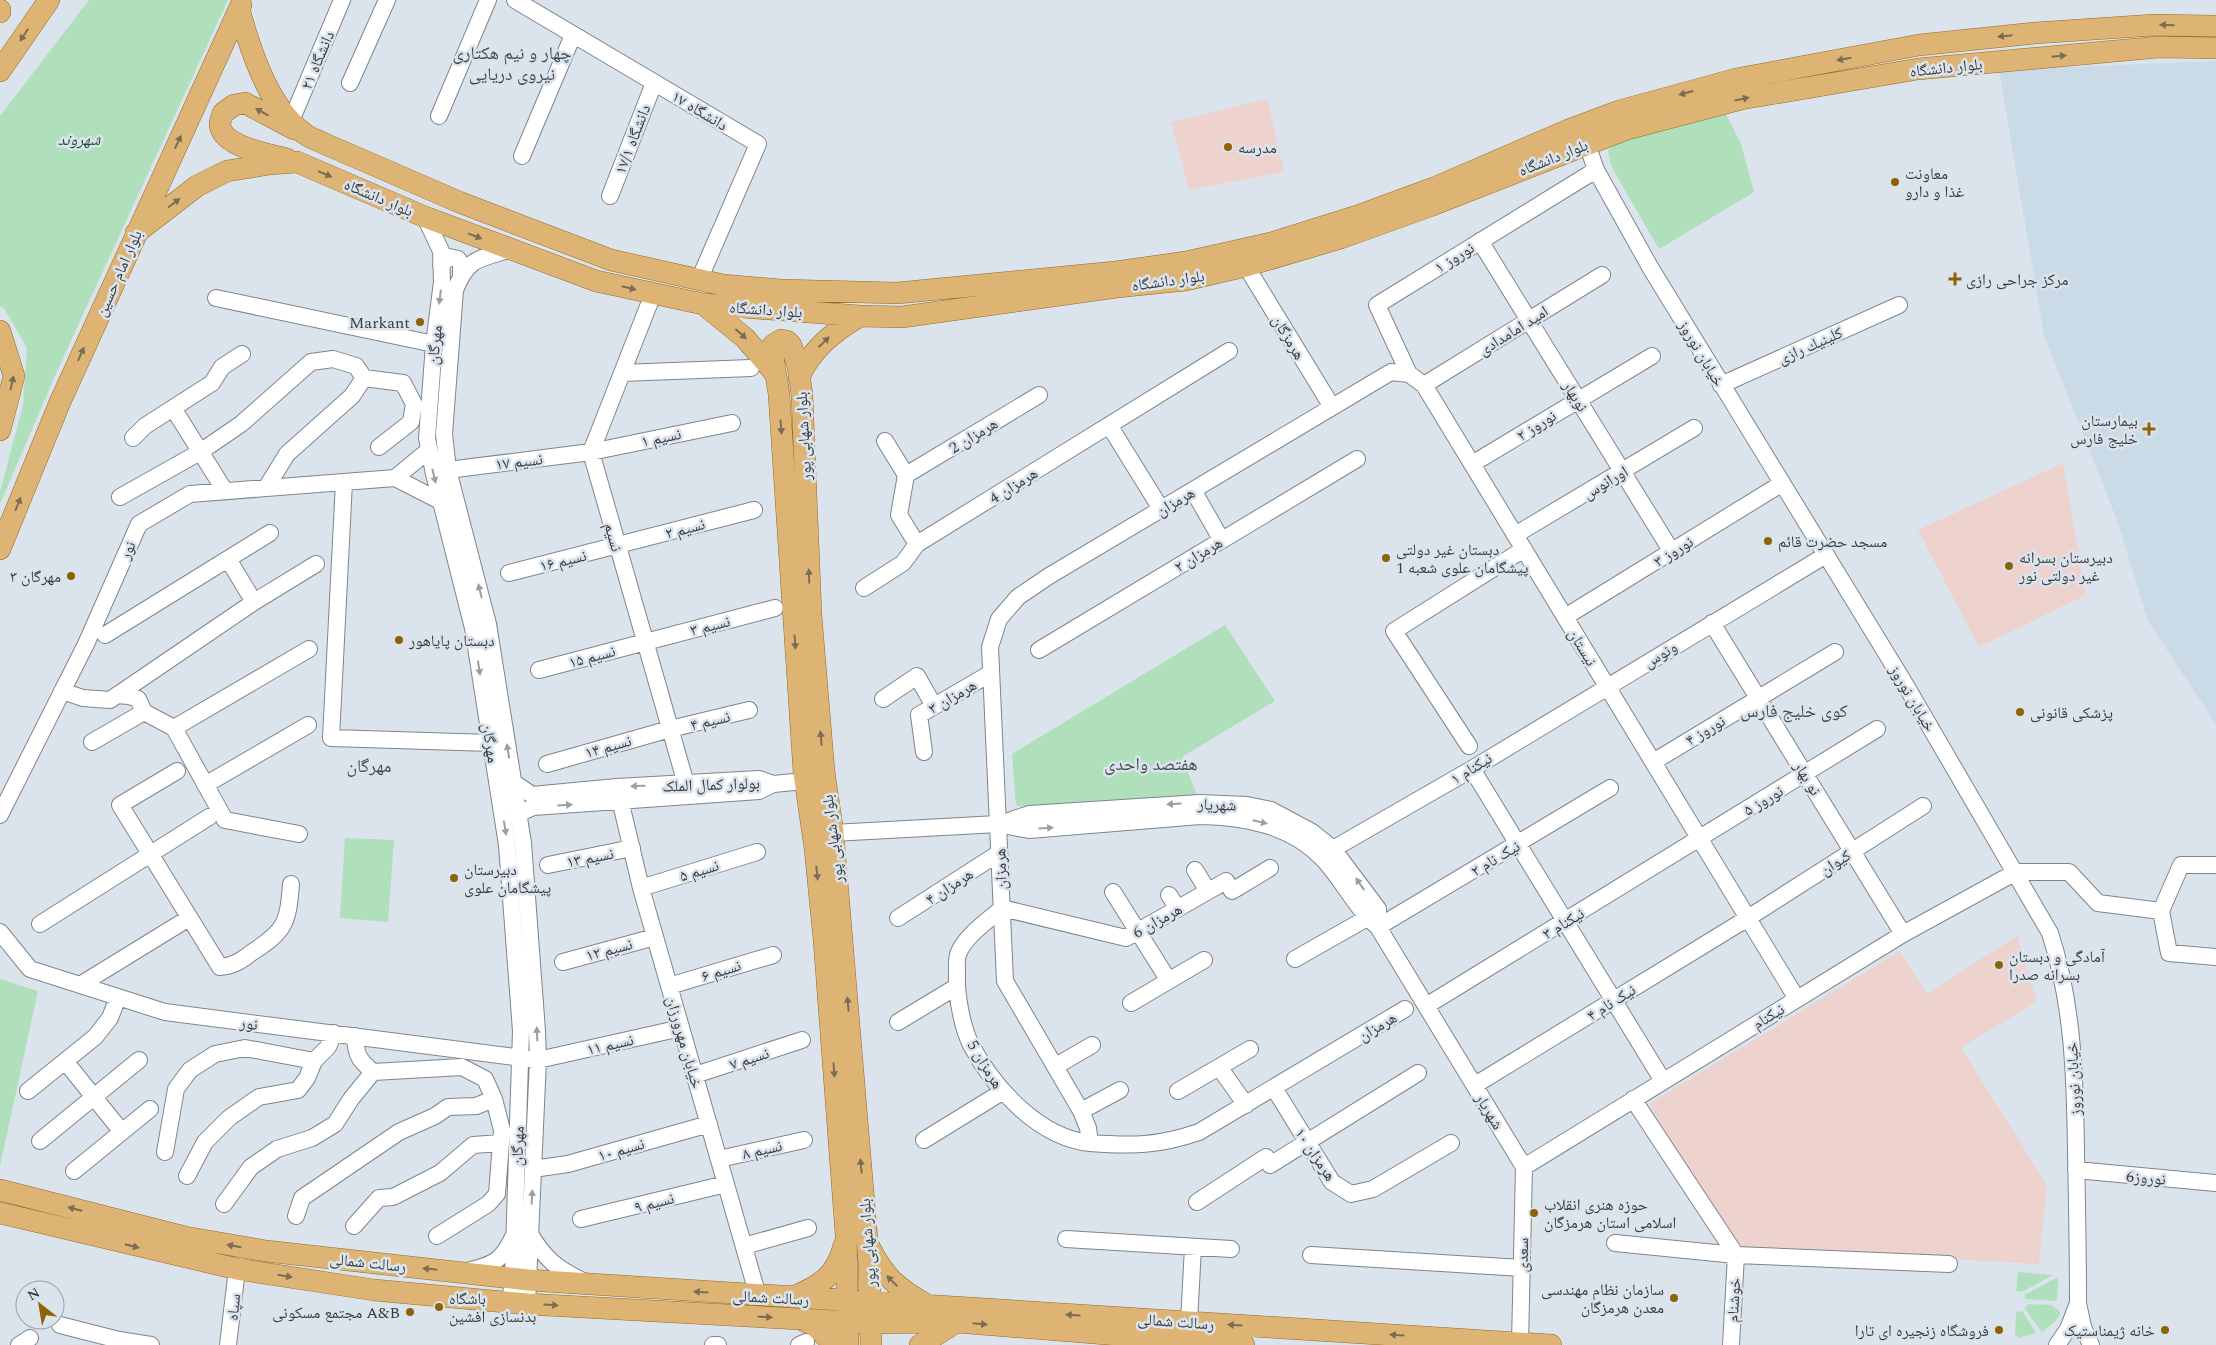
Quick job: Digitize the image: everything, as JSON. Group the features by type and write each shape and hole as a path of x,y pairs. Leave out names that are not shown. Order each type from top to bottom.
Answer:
{"main road":[{"path":"0,71 49,0"},
{"path":"241,4 254,58 269,90 298,128"},
{"name":"بلوار امام حسین","path":"0,549 60,402 241,4"},
{"name":"بلوار دانشگاه","path":"2216,26 2154,25 2035,33 1919,45 1736,79 1620,110 1436,186 1357,216 1271,243 1186,262 1025,282 897,294 780,290 723,285 611,260 459,202 244,103 234,105 223,113 220,124 226,138 238,145 297,162 425,217 596,281 703,304 902,318 1117,287 1186,280 1246,266 1341,238 1440,202 1627,129 1741,98 1918,69 2159,47 2216,48"},
{"name":"بلوار دانشگاه","path":"136,233 197,186 227,172 270,164 297,162"},
{"path":"518,252 536,232"},
{"path":"703,304 745,338 772,367 777,378"},
{"path":"799,377 806,363 823,342 838,329 860,316"},
{"path":"0,331 14,376 0,430"},
{"name":"بلوار شهابی پور","path":"848,1345 846,1235 824,940 812,836 815,780 811,615 802,395 791,345 787,341 781,340 773,345 772,350 777,378 815,780 833,833 868,1243 871,1323"},
{"path":"812,836 833,833"},
{"name":"رسالت شمالی","path":"0,1190 185,1237 266,1251 521,1280 791,1298 848,1311 871,1323 956,1322 1551,1345"},
{"name":"رسالت شمالی","path":"0,1213 237,1269 374,1290 518,1303 797,1319 848,1311 870,1302 929,1306 1189,1332 1244,1345"},
{"path":"791,1298 809,1290 830,1276 842,1254 846,1235"},
{"path":"868,1243 879,1266 889,1279 902,1290 929,1306"},
{"path":"797,1319 814,1324 834,1345"},
{"path":"920,1345 956,1322"},
{"path":"871,1323 871,1345"}],"street":[{"name":"دانشگاه ۲۱","path":"298,128 342,0"},
{"path":"350,83 387,0"},
{"path":"439,116 488,0"},
{"name":"دانشگاه ۱۷","path":"515,0 758,144 699,280"},
{"path":"522,156 573,35"},
{"name":"دانشگاه ۱۷/۱","path":"610,196 654,83"},
{"name":"خیابان نوروز","path":"1587,144 1596,170 1639,248 1826,555 2016,872 2050,933 2068,1001 2075,1066 2078,1302 2083,1327 2091,1345"},
{"name":"نوروز ۱","path":"1409,374 1377,305 1596,170"},
{"name":"مهرگان","path":"425,217 441,251 442,282 434,344 427,438 440,501 461,548 488,624 523,843 538,1060 533,1169 522,1234"},
{"name":"نوبهار","path":"1480,241 1672,552"},
{"path":"461,275 471,263 518,252"},
{"path":"441,265 449,257 458,259 461,264 461,275"},
{"name":"هرمزگان","path":"1246,266 1332,407"},
{"name":"مهرگان","path":"461,275 455,290 445,424 448,470 508,845 521,1031 522,1234 521,1280 518,1303"},
{"name":"امید امامدادی","path":"1424,385 1602,275"},
{"path":"591,452 653,294"},
{"path":"216,298 434,344"},
{"name":"كلينيك رازی","path":"1721,385 1899,305"},
{"name":"هرمزان 4","path":"864,588 902,563 917,544 1229,351"},
{"path":"133,438 145,426 212,383 222,367 242,354"},
{"name":"نوروز ۲","path":"1472,464 1652,356"},
{"path":"120,497 200,452 241,424 311,362 333,359 356,366 364,378 403,383 414,404 411,422 379,447"},
{"path":"622,373 750,368"},
{"path":"1332,407 1391,372 1409,374"},
{"name":"نیستان","path":"1409,374 1424,385 1797,999"},
{"path":"266,488 287,454 352,396 364,378"},
{"name":"هرمزان 2","path":"906,475 1039,395"},
{"name":"هرمزان","path":"1332,407 1049,576 1018,597 999,619 990,647 1005,981 1081,1111 1088,1128 1082,1142 1136,1146 1171,1142 1199,1132 1246,1106 1405,1009"},
{"path":"173,408 225,491"},
{"name":"نسیم ۱","path":"591,452 732,423"},
{"path":"1109,425 1161,509"},
{"name":"اورانوس","path":"1515,535 1694,428"},
{"path":"885,441 906,475 899,515 917,544"},
{"path":"429,450 395,478 440,501"},
{"name":"نسیم ۱۷","path":"448,470 591,452"},
{"name":"نسیم","path":"591,452 686,784"},
{"name":"هرمزان ۲","path":"1039,650 1357,459"},
{"name":"نور","path":"0,815 86,644 139,524 190,494 395,478"},
{"path":"344,482 331,738 491,743"},
{"name":"نوروز ۳","path":"1565,617 1781,484"},
{"path":"1192,490 1221,540"},
{"name":"نسیم ۲","path":"617,546 754,510"},
{"path":"105,635 270,533"},
{"name":"نسیم ۱۶","path":"509,573 617,546"},
{"path":"1469,746 1394,631 1524,550"},
{"path":"1712,623 1826,555"},
{"path":"228,560 254,602"},
{"path":"62,691 83,698 110,700 254,602 316,564"},
{"name":"نسیم ۳","path":"645,641 775,608"},
{"name":"ونوس","path":"1607,686 1712,623"},
{"name":"نو بهار","path":"1712,623 1854,850 1903,934"},
{"name":"نسیم ۱۵","path":"539,670 645,641"},
{"path":"174,728 309,649"},
{"name":"نوروز ۴","path":"1653,762 1835,652"},
{"name":"هرمزان ۳","path":"924,752 919,715 991,673"},
{"path":"883,699 917,676 934,706"},
{"name":"نیکنام ۱","path":"1328,854 1607,686"},
{"path":"116,696 130,696 138,699 144,712 174,728 225,820 298,834"},
{"name":"نسیم ۴","path":"670,729 749,710"},
{"path":"92,742 144,712"},
{"path":"205,785 308,725"},
{"name":"نسیم ۱۴","path":"547,764 670,729"},
{"name":"نوروز ۵","path":"1700,839 1877,729"},
{"path":"1472,769 1663,1081"},
{"path":"177,771 120,805 220,967 232,966 279,934 289,912 291,884"},
{"name":"بولوار کمال الملک","path":"518,814 533,807 686,784 758,780 773,784"},
{"path":"773,784 815,780"},
{"name":"بولوار کمال الملک","path":"513,782 532,796 759,791 773,784"},
{"name":"نیک نام ۲","path":"1295,959 1372,922 1518,845 1610,788"},
{"name":"خیابان مهرورزان","path":"618,794 669,986 758,1296"},
{"name":"شهریار","path":"833,833 998,824 1029,814 1200,803 1224,803 1271,810 1312,832 1328,854 1378,910 1372,922 1524,1166"},
{"name":"کیوان","path":"1748,918 1923,806"},
{"path":"40,924 209,817"},
{"name":"نیکنام ۳","path":"1426,1006 1700,839"},
{"name":"نسیم ۱۳","path":"548,865 632,848"},
{"name":"نسیم ۵","path":"642,888 758,852"},
{"name":"هرمزان ۴","path":"898,918 999,853"},
{"path":"2216,865 2181,865 2161,911 2169,953 2216,957"},
{"name":"هرمزان 6","path":"1002,908 1126,938 1138,931 1174,902 1208,891 1226,882 1232,890 1270,868"},
{"path":"1195,870 1208,891"},
{"path":"2016,872 2069,872 2098,903 2161,911"},
{"name":"نیکنام","path":"1524,1166 1903,934 2016,872"},
{"path":"1114,892 1169,981"},
{"name":"هرمزان 5","path":"1002,908 972,934 958,952 956,987 970,1044 1002,1092 1049,1131 1082,1142"},
{"path":"80,985 189,918"},
{"name":"نیک نام ۴","path":"1475,1085 1748,918"},
{"name":"نور","path":"0,932 30,969 165,1012 538,1060"},
{"name":"نسیم ۱۲","path":"563,962 656,937"},
{"name":"نسیم ۶","path":"669,986 773,955"},
{"path":"1131,1003 1204,960"},
{"path":"898,1022 956,987"},
{"path":"28,1091 95,1037 110,1018 118,997"},
{"name":"نسیم ۱۱","path":"538,1060 681,1028"},
{"path":"187,1176 205,1142 229,1118 260,1097 298,1090 307,1078 314,1061 328,1047 334,1033"},
{"path":"355,1036 356,1053 362,1062 373,1072 462,1067 485,1080 494,1099 502,1130 497,1194 488,1204 437,1236"},
{"name":"نسیم ۷","path":"695,1075 802,1040"},
{"path":"1056,1066 1092,1045"},
{"path":"165,1152 176,1089 190,1070 215,1054 245,1048 314,1061"},
{"path":"1178,1091 1250,1049"},
{"path":"40,1141 139,1060"},
{"path":"65,1061 122,1132"},
{"path":"1219,1067 1246,1106"},
{"path":"224,1204 251,1167 277,1149 312,1138 335,1124 351,1098 373,1072"},
{"path":"1197,1202 1266,1158 1270,1165 1418,1073"},
{"name":"هرمزان ۱۰","path":"1274,1088 1306,1143 1332,1182 1351,1194 1373,1190 1451,1143"},
{"path":"1081,1111 1120,1090"},
{"path":"924,1140 1002,1092"},
{"path":"296,1216 302,1198 398,1132 435,1116 448,1107 476,1106 494,1099"},
{"path":"1633,1099 1736,1255"},
{"path":"74,1172 150,1109"},
{"name":"نسیم ۱۰","path":"533,1169 568,1164 709,1124"},
{"name":"نسیم ۸","path":"719,1159 804,1140"},
{"path":"354,1226 379,1198 393,1196 440,1174 474,1145 501,1144"},
{"name":"سعدی","path":"1520,1343 1524,1166"},
{"name":"نوروز6","path":"2076,1170 2216,1182"},
{"name":"نسیم ۹","path":"582,1219 726,1184"},
{"path":"744,1246 808,1228"},
{"path":"459,1272 484,1267 498,1260 522,1234 560,1270 590,1284"},
{"path":"1066,1239 1231,1249"},
{"path":"1615,1243 1736,1255 1949,1264"},
{"path":"1189,1332 1193,1247"},
{"path":"1310,1255 1522,1268"},
{"name":"خوشنام","path":"1731,1345 1736,1255"},
{"name":"سپاه","path":"228,1345 237,1269"},
{"name":"خیابان نوروز","path":"2057,1345 2068,1329 2078,1302"},
{"path":"65,1326 118,1342 151,1345"}],"shaded area":[{"name":"بیمارستان خلیج فارس","path":"2216,61 2216,724 2148,621 2118,523 2044,335 1999,70"},
{"name":"مدرسه","path":"1267,99 1284,172 1189,190 1171,122"},
{"name":"دبیرستان بسرانه غیر دولتی نور","path":"2063,463 2086,595 1979,647 1918,530"},
{"path":"2017,936 2037,1001 1961,1048 2047,1185 2039,1264 1733,1247 1649,1104 1900,951 1927,994"}],"green space":[{"name":"شهروند","path":"89,0 228,0 58,369 0,504 0,492 23,405 27,348 4,308 0,306 0,116"},
{"path":"1724,110 1741,144 1754,192 1659,249 1611,166 1608,150 1617,143"},
{"path":"1225,625 1275,701 1182,757 1199,800 1016,806 1012,754"},
{"path":"345,838 394,840 388,922 340,918"},
{"path":"0,979 38,991 0,1166"},
{"path":"2018,1272 2053,1275 2022,1292 2016,1291"},
{"path":"2058,1277 2057,1301 2026,1299 2024,1295"},
{"path":"2028,1304 2052,1305 2061,1313 2054,1323 2042,1332 2025,1309"},
{"path":"2022,1311 2036,1333 2019,1338 2015,1334 2016,1312"}],"place":[{"name":"مدرسه","path":"1228,147"},
{"name":"معاونت غذا و دارو","path":"1895,182"},
{"name":"مرکز جراحی رازی","path":"1955,279"},
{"name":"Markant","path":"420,322"},
{"name":"بیمارستان خلیج فارس","path":"2149,429"},
{"name":"مسجد حضرت قائم","path":"1768,541"},
{"name":"دبستان غیر دولتی پیشگامان علوی شعبه 1","path":"1386,558"},
{"name":"دبیرستان بسرانه غیر دولتی نور","path":"2009,566"},
{"name":"مهرگان ۳","path":"71,576"},
{"name":"دبستان پایاهور","path":"399,640"},
{"name":"پزشکی قانونی","path":"2020,712"},
{"name":"دبیرستان پیشگامان علوی","path":"454,878"},
{"name":"آمادگی و دبستان بسرانه صدرا","path":"1999,965"},
{"name":"حوزه هنری انقلاب اسلامی استان هرمزگان","path":"1534,1213"},
{"name":"سازمان نظام مهندسی معدن هرمزگان","path":"1674,1298"},
{"name":"باشگاه بدنسازی افشین","path":"439,1307"},
{"name":"مجتمع مسکونی A&B","path":"410,1312"},
{"name":"فروشگاه زنجیره ای تارا","path":"1999,1330"},
{"name":"خانه ژیمناستیک","path":"2165,1330"}],"district":[{"name":"چهار و نیم هکتاری نیروی دریایی","path":"512,63"},
{"name":"کوی خلیج فارس","path":"1794,711"},
{"name":"هفتصد واحدی","path":"1151,764"},
{"name":"مهرگان","path":"369,766"}]}
